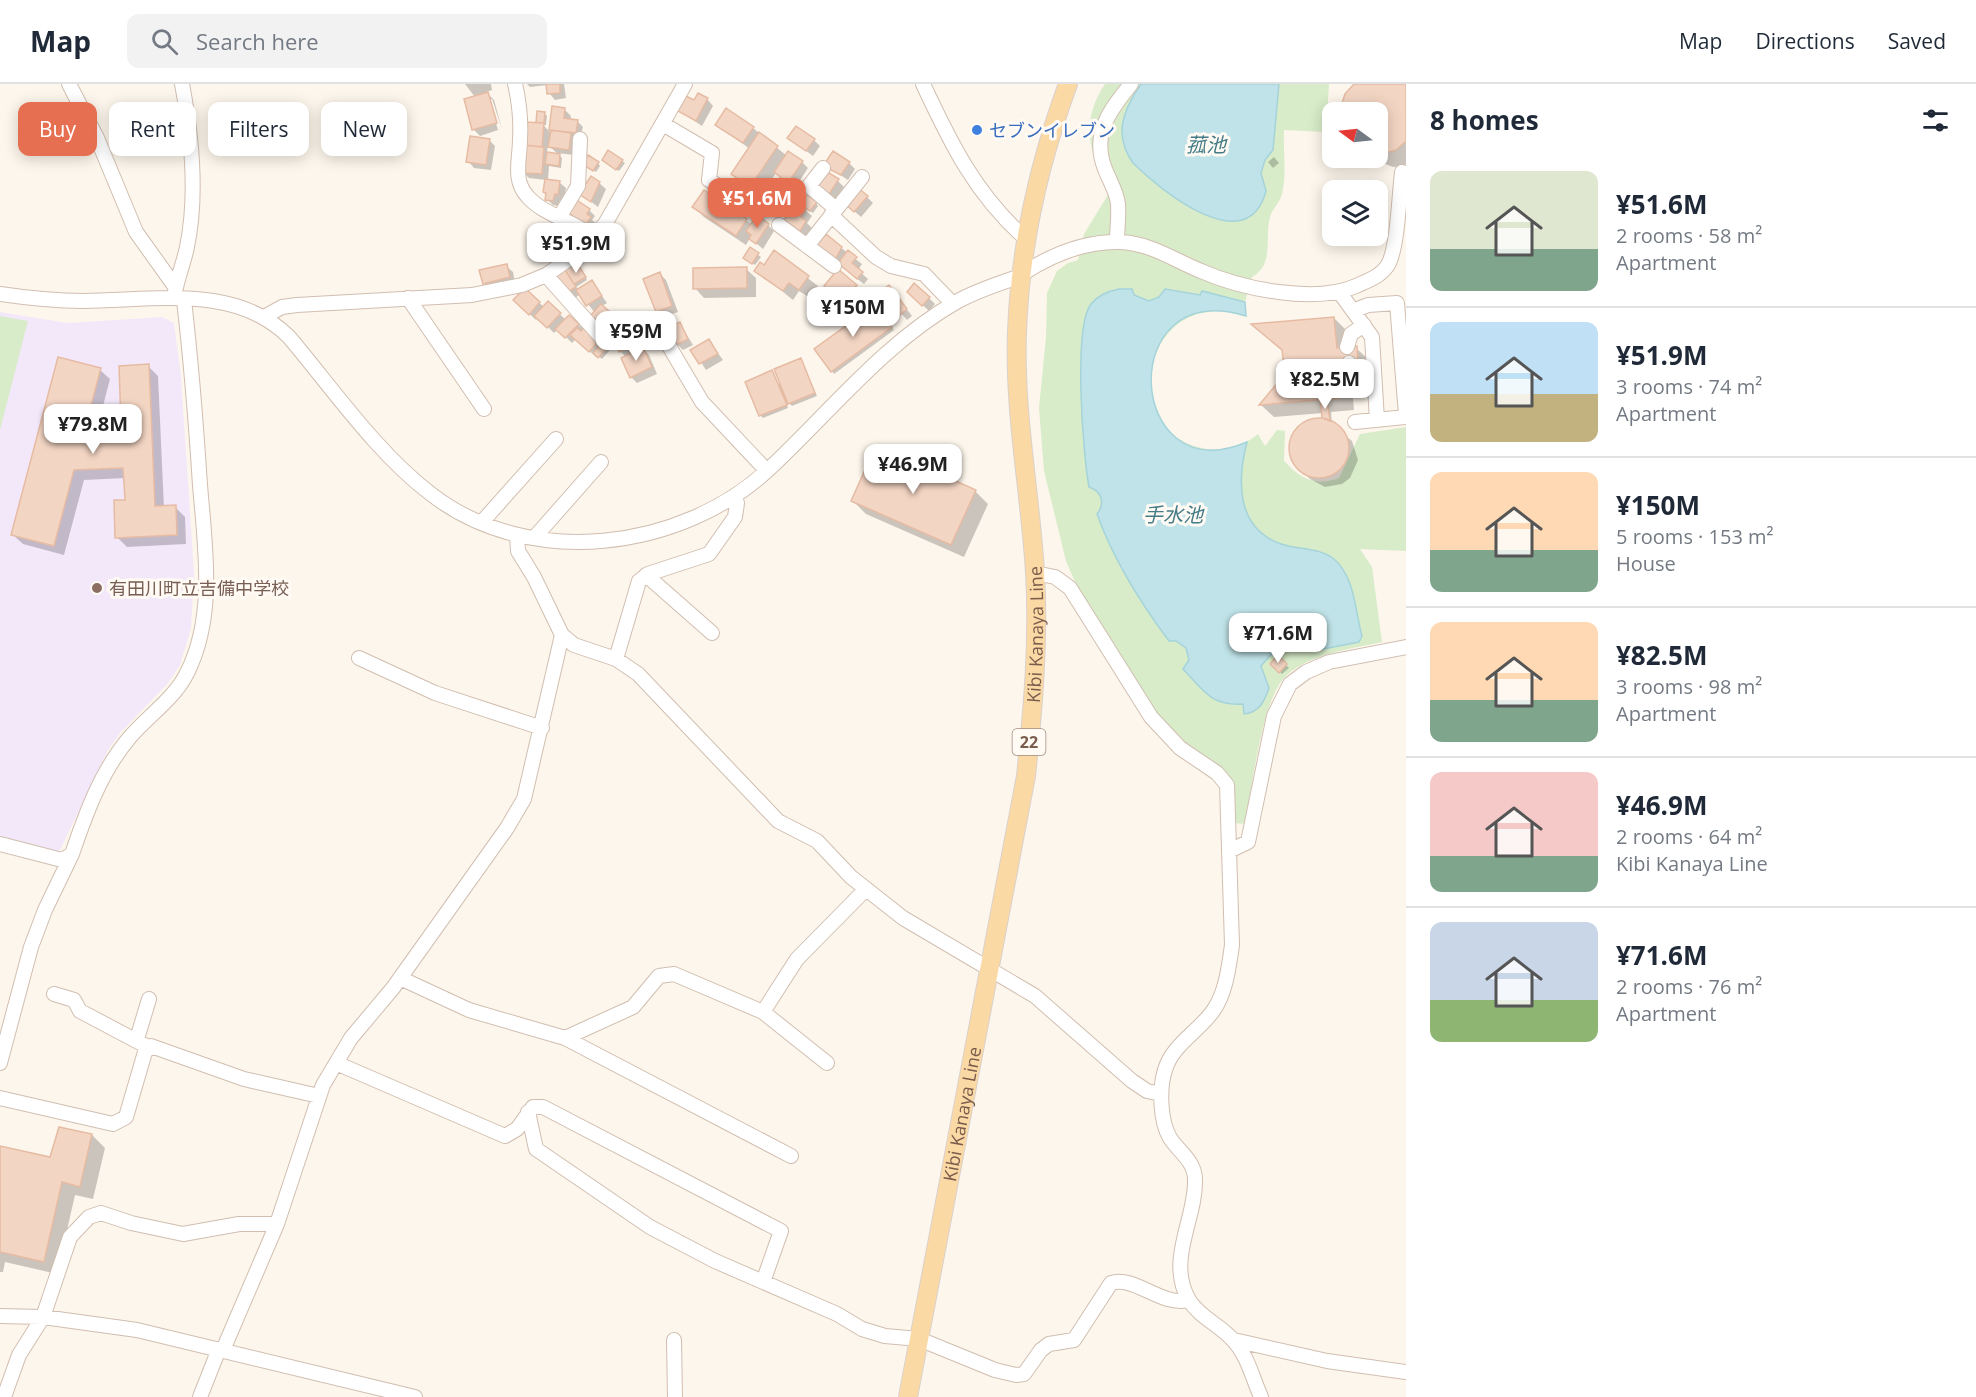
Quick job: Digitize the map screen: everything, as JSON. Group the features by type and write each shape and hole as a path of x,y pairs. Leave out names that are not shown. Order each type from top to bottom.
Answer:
{"main road":[{"name":"Kibi Kanaya Line","path":"908,1397 1026,776 1035,682 1035,573 1020,440 1016,380 1021,275 1026,240 1049,141 1068,84"}],"street":[{"path":"69,84 97,138 136,232 178,296"},
{"path":"0,1063 31,947 45,910 72,854 99,785 114,758 182,683 188,672 204,618 204,545 195,410 178,296 193,195 190,128 182,84"},
{"path":"515,84 520,138 517,170 519,183 528,197 584,229 595,239"},
{"path":"264,316 282,307 498,292 546,275 595,239 621,200 685,84"},
{"path":"923,84 955,151 999,215 1026,240"},
{"path":"1117,242 1118,203 1103,165 1100,138 1109,112 1131,84"},
{"path":"663,124 712,153 709,180 752,208"},
{"path":"560,216 578,186 580,139"},
{"path":"823,168 809,186 876,257 891,266 924,274 953,304"},
{"path":"0,294 65,301 178,296 224,302 264,316 289,337 398,465 442,502 482,522 517,535 593,542 639,536 688,520 734,496 767,471 898,344 953,304 973,293 1021,275 1043,260 1078,247 1117,242 1139,245 1159,251 1203,273 1238,283 1304,294 1340,293 1379,275 1390,261 1402,172"},
{"path":"807,246 862,177"},
{"path":"779,225 834,266"},
{"path":"546,275 602,337"},
{"path":"1340,293 1364,325 1373,342 1377,420"},
{"path":"408,298 484,409"},
{"path":"1353,310 1368,304 1397,303 1406,416 1355,422"},
{"path":"656,324 702,402 767,471"},
{"path":"1347,347 1351,334 1364,325"},
{"path":"1349,363 1352,370 1358,374 1374,371"},
{"path":"482,522 556,439"},
{"path":"534,538 601,462"},
{"path":"616,659 634,591 646,575 709,554 735,517 738,502 734,496"},
{"path":"517,535 518,552 534,577 562,635 574,645 616,659 638,674 778,821 817,841 866,889 903,918 1035,996 1132,1081 1147,1091 1161,1094"},
{"path":"1035,573 1055,577 1070,588 1151,717 1180,748 1224,778 1228,793 1232,945 1222,992 1208,1017 1171,1056 1164,1074 1161,1094 1169,1136 1187,1158 1195,1179 1183,1239 1181,1264 1188,1300 1234,1340 1261,1397"},
{"path":"646,575 712,633"},
{"path":"200,1397 278,1224 319,1096 336,1063 351,1038 400,978 507,828 524,799 562,635"},
{"path":"1229,852 1248,842 1274,716 1290,684 1306,672 1329,662 1406,647"},
{"path":"359,658 435,693 542,728"},
{"path":"0,844 62,860 72,854"},
{"path":"763,1012 802,953 866,889"},
{"path":"565,1038 633,1006 659,976 666,973 674,974 763,1012 827,1063"},
{"path":"400,978 469,1010 565,1038 792,1156"},
{"path":"54,994 74,1000 80,1011 142,1043 244,1079 319,1096"},
{"path":"0,1098 113,1124 119,1122 126,1117 150,999"},
{"path":"336,1063 497,1134 512,1134 533,1107 543,1107 781,1231 763,1282"},
{"path":"528,1112 536,1149 650,1227 715,1261 837,1314 875,1334 919,1339 995,1370 1016,1375 1024,1374 1041,1350 1049,1344 1074,1340 1111,1283 1123,1282 1177,1303 1188,1300"},
{"path":"4,1397 20,1355 43,1317 70,1237 95,1214 183,1234 239,1224 278,1224"},
{"path":"0,1316 43,1317 137,1330 415,1397"},
{"path":"674,1340 675,1397"},
{"path":"1234,1340 1327,1361 1406,1372"}],"shaded area":[{"name":"有田川町立吉備中学校","path":"0,312 67,323 162,317 174,323 181,377 194,573 191,628 180,665 168,683 120,733 108,750 60,850 54,852 0,838"}],"green space":[{"path":"1105,84 1329,84 1328,102 1322,102 1322,132 1284,130 1285,170 1282,194 1271,214 1268,249 1264,264 1252,277 1245,302 1246,316 1210,312 1183,321 1163,340 1152,365 1151,393 1159,418 1178,438 1207,449 1221,450 1234,447 1258,434 1265,446 1277,430 1285,431 1284,461 1303,477 1323,482 1339,478 1360,434 1406,427 1406,551 1360,549 1372,567 1382,642 1333,653 1308,662 1287,675 1278,686 1259,744 1245,824 1235,823 1235,790 1232,779 1177,737 1153,711 1078,589 1066,561 1044,471 1039,408 1046,337 1047,293 1057,271 1068,263 1078,260 1084,234 1109,193 1097,165 1090,138 1092,112"},
{"path":"0,316 28,321 0,430"}],"water":[{"name":"菰池","path":"1141,84 1279,84 1273,150 1265,160 1261,173 1266,191 1256,211 1241,220 1222,220 1202,213 1181,202 1133,163 1123,142 1123,123 1129,103"},
{"name":"手水池","path":"1119,289 1132,289 1134,295 1149,301 1159,297 1165,289 1200,295 1202,291 1245,302 1246,316 1203,312 1173,326 1156,352 1151,383 1158,414 1177,438 1207,450 1247,442 1241,487 1243,502 1255,527 1266,537 1281,544 1328,555 1341,566 1350,585 1362,636 1359,642 1318,650 1278,647 1261,666 1269,688 1265,698 1258,709 1249,713 1244,714 1243,704 1223,702 1209,696 1183,669 1189,660 1186,648 1176,641 1169,641 1147,611 1119,564 1097,514 1102,502 1097,491 1089,487 1084,448 1081,392 1082,338 1091,304 1104,294"}],"building":[{"path":"546,84 560,84 560,93 547,94"},
{"path":"1354,84 1406,84 1406,141 1396,150 1388,152 1388,102 1342,102 1345,94"},
{"path":"488,92 497,123 472,130 464,99"},
{"path":"698,93 708,98 696,121 678,111 686,96 694,100"},
{"path":"552,106 565,108 564,118 578,120 576,133 549,130"},
{"path":"726,108 754,127 743,143 715,125"},
{"path":"537,111 545,112 544,123 536,123"},
{"path":"525,122 544,123 542,147 523,145"},
{"path":"796,126 815,139 806,151 787,138"},
{"path":"551,130 571,133 569,150 548,147"},
{"path":"759,132 778,146 750,187 731,174"},
{"path":"470,136 490,139 486,165 466,162"},
{"path":"524,145 544,147 542,174 522,173"},
{"path":"608,150 623,160 616,170 602,160"},
{"path":"788,151 803,161 788,183 774,172"},
{"path":"833,151 850,162 841,175 823,166"},
{"path":"547,152 560,154 559,166 545,164"},
{"path":"588,155 599,162 593,171 582,164"},
{"path":"824,170 839,179 827,197 812,187"},
{"path":"591,176 600,182 591,202 579,194"},
{"path":"780,178 793,187 780,207 766,198"},
{"path":"545,179 560,181 558,195 555,194 553,201 545,200 546,193 543,192"},
{"path":"858,188 868,196 854,212 845,204"},
{"path":"704,190 747,219 736,236 692,207"},
{"path":"807,195 817,202 810,211 800,204"},
{"path":"575,199 590,209 587,214 591,217 586,225 567,212"},
{"path":"796,201 807,209 801,217 806,221 800,231 784,220"},
{"path":"757,215 769,224 756,244 749,239 751,235 746,231"},
{"path":"826,234 842,247 834,262 815,247"},
{"path":"750,247 759,253 752,264 743,258"},
{"path":"774,250 809,276 799,290 789,283 783,291 754,271 760,262 764,265"},
{"path":"848,250 857,257 852,263 863,272 857,279 838,263"},
{"path":"577,263 586,277 574,284 565,270"},
{"path":"507,264 510,277 483,284 479,270"},
{"path":"747,267 747,288 693,289 693,268"},
{"path":"564,268 576,287 566,293 555,275"},
{"path":"838,269 857,285 844,302 824,286"},
{"path":"660,272 672,306 656,312 643,279"},
{"path":"592,280 602,296 586,306 576,290"},
{"path":"914,283 930,297 922,306 907,292"},
{"path":"889,285 907,309 900,315 893,306 886,312 874,297"},
{"path":"525,288 540,302 529,315 513,300"},
{"path":"548,301 561,313 547,328 534,316"},
{"path":"601,304 619,320 605,334 588,318"},
{"path":"876,304 892,327 831,372 814,349"},
{"path":"569,315 579,324 565,338 555,329"},
{"path":"1334,317 1337,348 1357,346 1358,362 1338,364 1341,398 1259,405 1285,374 1282,350 1251,324"},
{"path":"680,322 688,339 676,345 667,328"},
{"path":"628,326 634,340 630,342 633,346 619,352 613,338 623,334 621,330"},
{"path":"585,327 599,340 589,352 570,335 577,328 581,331"},
{"path":"709,339 718,354 699,364 690,350"},
{"path":"603,342 609,346 598,358 593,353"},
{"path":"643,347 652,367 630,378 621,358"},
{"path":"58,357 101,368 86,424 121,423 119,366 149,364 155,506 176,505 177,535 115,538 114,500 125,500 123,468 74,470 54,546 11,535"},
{"path":"801,358 815,393 788,404 774,369"},
{"path":"772,370 787,405 759,416 745,382"},
{"path":"1327,399 1330,421 1322,418 1320,400"},
{"path":"1319,418 1340,427 1349,448 1340,469 1319,478 1298,469 1289,448 1298,427"},
{"path":"876,445 976,490 951,545 851,501"},
{"path":"1278,655 1287,664 1279,673 1270,664"},
{"path":"59,1127 92,1134 80,1187 62,1182 44,1262 0,1252 0,1146 50,1157"}],"place":[{"name":"セブンイレブン","path":"977,130"},
{"name":"有田川町立吉備中学校","path":"97,588"}]}
